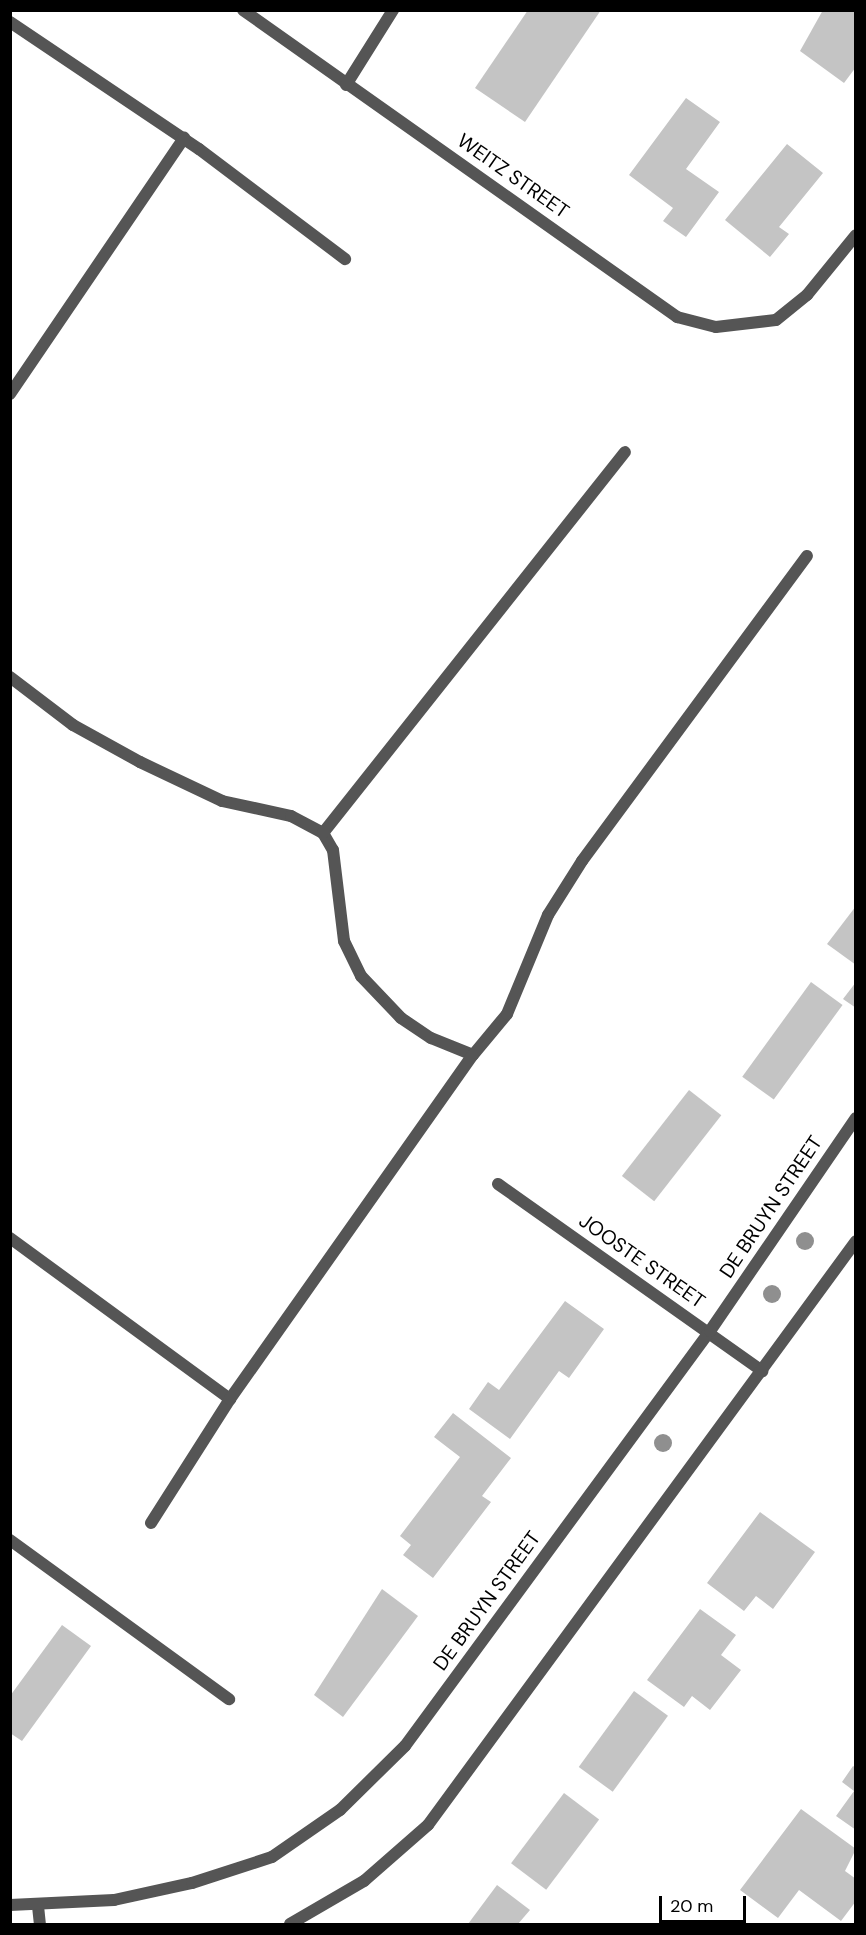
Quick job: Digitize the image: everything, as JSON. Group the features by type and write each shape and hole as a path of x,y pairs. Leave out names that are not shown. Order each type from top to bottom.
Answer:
{"street":[{"name":"WEITZ STREET","path":"243,10 677,317 716,327 776,320 807,294 855,235"},
{"path":"346,85 393,10"},
{"path":"10,22 184,138 345,259"},
{"path":"10,394 184,138"},
{"path":"323,833 625,452"},
{"path":"151,1523 230,1399 473,1055 507,1014 548,915 582,861 807,556"},
{"path":"10,677 73,724 140,762 222,801 291,816 323,833 333,850 344,941 361,976 401,1018 431,1038 473,1055"},
{"name":"DE BRUYN STREET","path":"10,1905 114,1900 192,1883 272,1857 340,1810 405,1746 710,1331 855,1118"},
{"name":"JOOSTE STREET","path":"498,1184 710,1331 762,1371"},
{"path":"10,1238 230,1399"},
{"path":"290,1924 364,1881 428,1826 855,1241"},
{"path":"10,1540 229,1699"},
{"path":"38,1905 40,1924"}],"building":[{"path":"528,10 601,10 525,122 475,88"},
{"path":"823,10 856,10 856,67 844,83 800,51"},
{"path":"686,98 720,122 686,169 719,192 686,237 663,221 673,208 629,175"},
{"path":"787,144 823,173 779,227 789,234 770,257 725,220"},
{"path":"856,906 856,965 827,944"},
{"path":"811,982 843,1005 774,1100 742,1077"},
{"path":"856,982 856,1008 843,999"},
{"path":"689,1090 721,1115 654,1201 622,1176"},
{"path":"565,1301 604,1329 569,1378 559,1371 510,1439 469,1409 488,1382 499,1390"},
{"path":"453,1413 511,1458 482,1496 491,1502 433,1578 403,1555 411,1545 400,1536 460,1457 434,1437"},
{"path":"760,1512 815,1552 773,1609 756,1596 744,1611 707,1583"},
{"path":"382,1589 418,1616 343,1717 314,1695"},
{"path":"700,1609 736,1635 721,1655 741,1670 710,1710 692,1696 684,1707 647,1680"},
{"path":"62,1625 91,1646 22,1741 10,1733 10,1696"},
{"path":"634,1691 668,1716 613,1792 579,1767"},
{"path":"853,1766 856,1768 856,1830 836,1816 854,1791 842,1782"},
{"path":"564,1793 599,1819 546,1890 511,1863"},
{"path":"801,1809 856,1849 845,1871 856,1879 856,1901 841,1921 799,1890 778,1918 740,1890"},
{"path":"497,1885 530,1910 518,1924 468,1924"}]}
